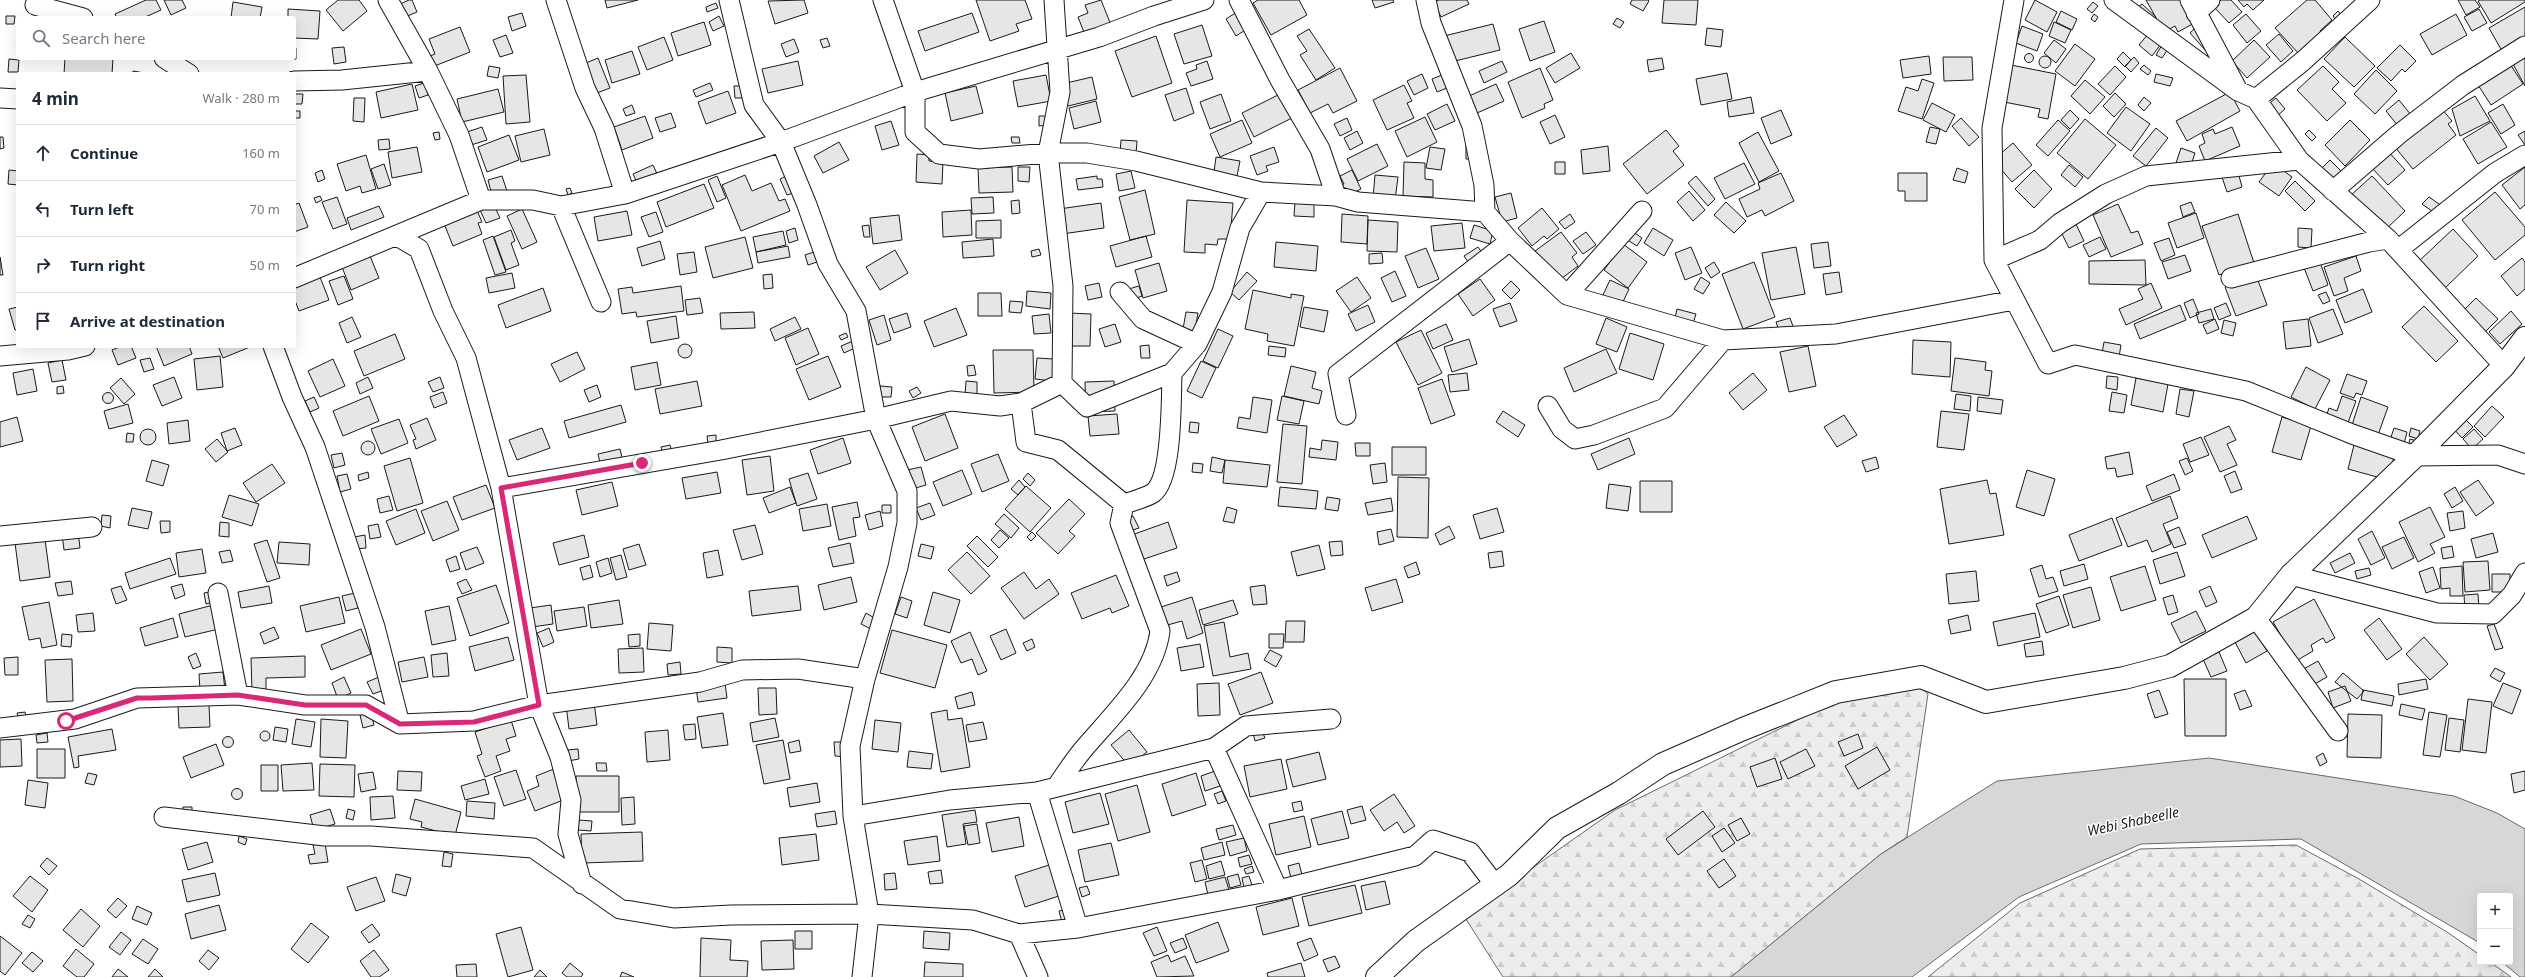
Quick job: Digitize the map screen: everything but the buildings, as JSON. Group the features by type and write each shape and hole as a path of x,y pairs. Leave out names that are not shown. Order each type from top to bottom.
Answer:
{"street":[{"path":"388,0 428,71 459,135 481,200"},
{"path":"556,0 585,88 604,128 625,194"},
{"path":"729,0 754,105 781,142 807,205 828,264 856,311 876,419 907,491 906,524 898,567 866,679 850,746 853,816 869,914 862,977"},
{"path":"883,0 915,92 915,132 939,154 979,159 1048,153 1088,154 1136,161 1262,192 1336,196 1358,202 1485,212"},
{"path":"1054,0 1056,50 1060,92 1048,153 1063,286 1062,383 1087,407 1172,373 1197,344 1222,292 1240,228 1262,192"},
{"path":"296,277 481,200 533,200 561,206 625,194 781,142 915,92 1099,38 1154,16 1204,0"},
{"path":"1239,0 1280,80 1320,149 1336,196"},
{"path":"1426,0 1431,23 1472,126 1484,185 1485,212 1510,241 1567,295 1723,340 1836,334 2014,300"},
{"path":"2014,0 1992,128 1994,260 2048,364 2075,355 2246,391 2352,434 2415,456 2498,455 2525,464"},
{"path":"2114,0 2238,91 2256,99 2300,160 2393,245 2504,366"},
{"path":"2210,0 2193,6 2238,91"},
{"path":"2256,99 2303,61 2370,0"},
{"path":"35,5 76,16"},
{"path":"2333,191 2399,134 2463,85 2525,46"},
{"path":"167,60 186,72"},
{"path":"189,60 189,72"},
{"path":"296,81 342,80 428,71"},
{"path":"0,98 16,99"},
{"path":"2231,278 2369,242 2393,245 2495,173 2525,155"},
{"path":"1994,260 2040,240 2060,222 2106,194 2146,176 2300,160"},
{"path":"561,206 601,302"},
{"path":"1567,295 1642,211"},
{"path":"397,236 420,249 443,311 466,358 501,488 539,705 560,757 571,800 568,834 582,884"},
{"path":"1346,415 1338,374 1510,241"},
{"path":"1120,292 1143,319 1197,344"},
{"path":"1377,977 1416,941 1496,886 1557,828 1619,793 1663,764 1836,692 1921,677 1986,702 2124,678 2170,666 2256,618 2291,575 2415,456 2504,366 2525,338"},
{"path":"1548,406 1562,429 1575,439 1594,435 1665,408 1723,340"},
{"path":"0,356 76,348"},
{"path":"274,348 292,397 314,447 373,620 400,724"},
{"path":"1124,504 1153,492 1163,478 1167,455 1172,373"},
{"path":"501,488 721,450 876,419 951,401 1000,406 1021,403 1062,383"},
{"path":"1021,403 1026,442 1058,450 1124,504"},
{"path":"1057,786 1081,752 1128,696 1147,668 1158,645 1160,631 1120,523 1124,504"},
{"path":"0,536 92,527"},
{"path":"2291,575 2437,613 2493,614 2512,594 2525,573"},
{"path":"218,593 238,695"},
{"path":"2256,618 2338,731"},
{"path":"0,728 69,720 137,698 238,695 305,705 366,705 400,724 474,722 539,705 700,682 742,670 798,669 866,679"},
{"path":"853,816 950,800 1037,792 1214,748 1246,726 1331,720"},
{"path":"1214,748 1278,890"},
{"path":"1037,792 1078,928"},
{"path":"164,818 325,836 371,836 533,848 582,884 620,909 674,918 731,914 869,914 973,920 1019,934 1078,928 1278,890 1415,856 1434,840 1470,852 1496,886"},
{"path":"1019,934 1038,977"}],"green space":[{"path":"1916,683 1928,694 1907,837 1881,854 1731,977 1503,977 1464,916 1615,810 1844,697"},
{"path":"2296,845 2359,879 2447,932 2477,953 2477,965 2494,965 2511,977 1928,977 2020,903 2140,849"}],"water":[{"name":"Webi Shabeelle","path":"2209,758 2454,796 2497,813 2525,829 2525,977 2520,977 2506,965 2513,965 2513,893 2477,893 2477,941 2301,839 2141,844 2019,897 1912,977 1731,977 1881,854 1997,781"}],"route":[{"path":"66,721 137,698 238,695 305,705 366,705 400,724 474,722 539,705 501,488 642,463"}]}
